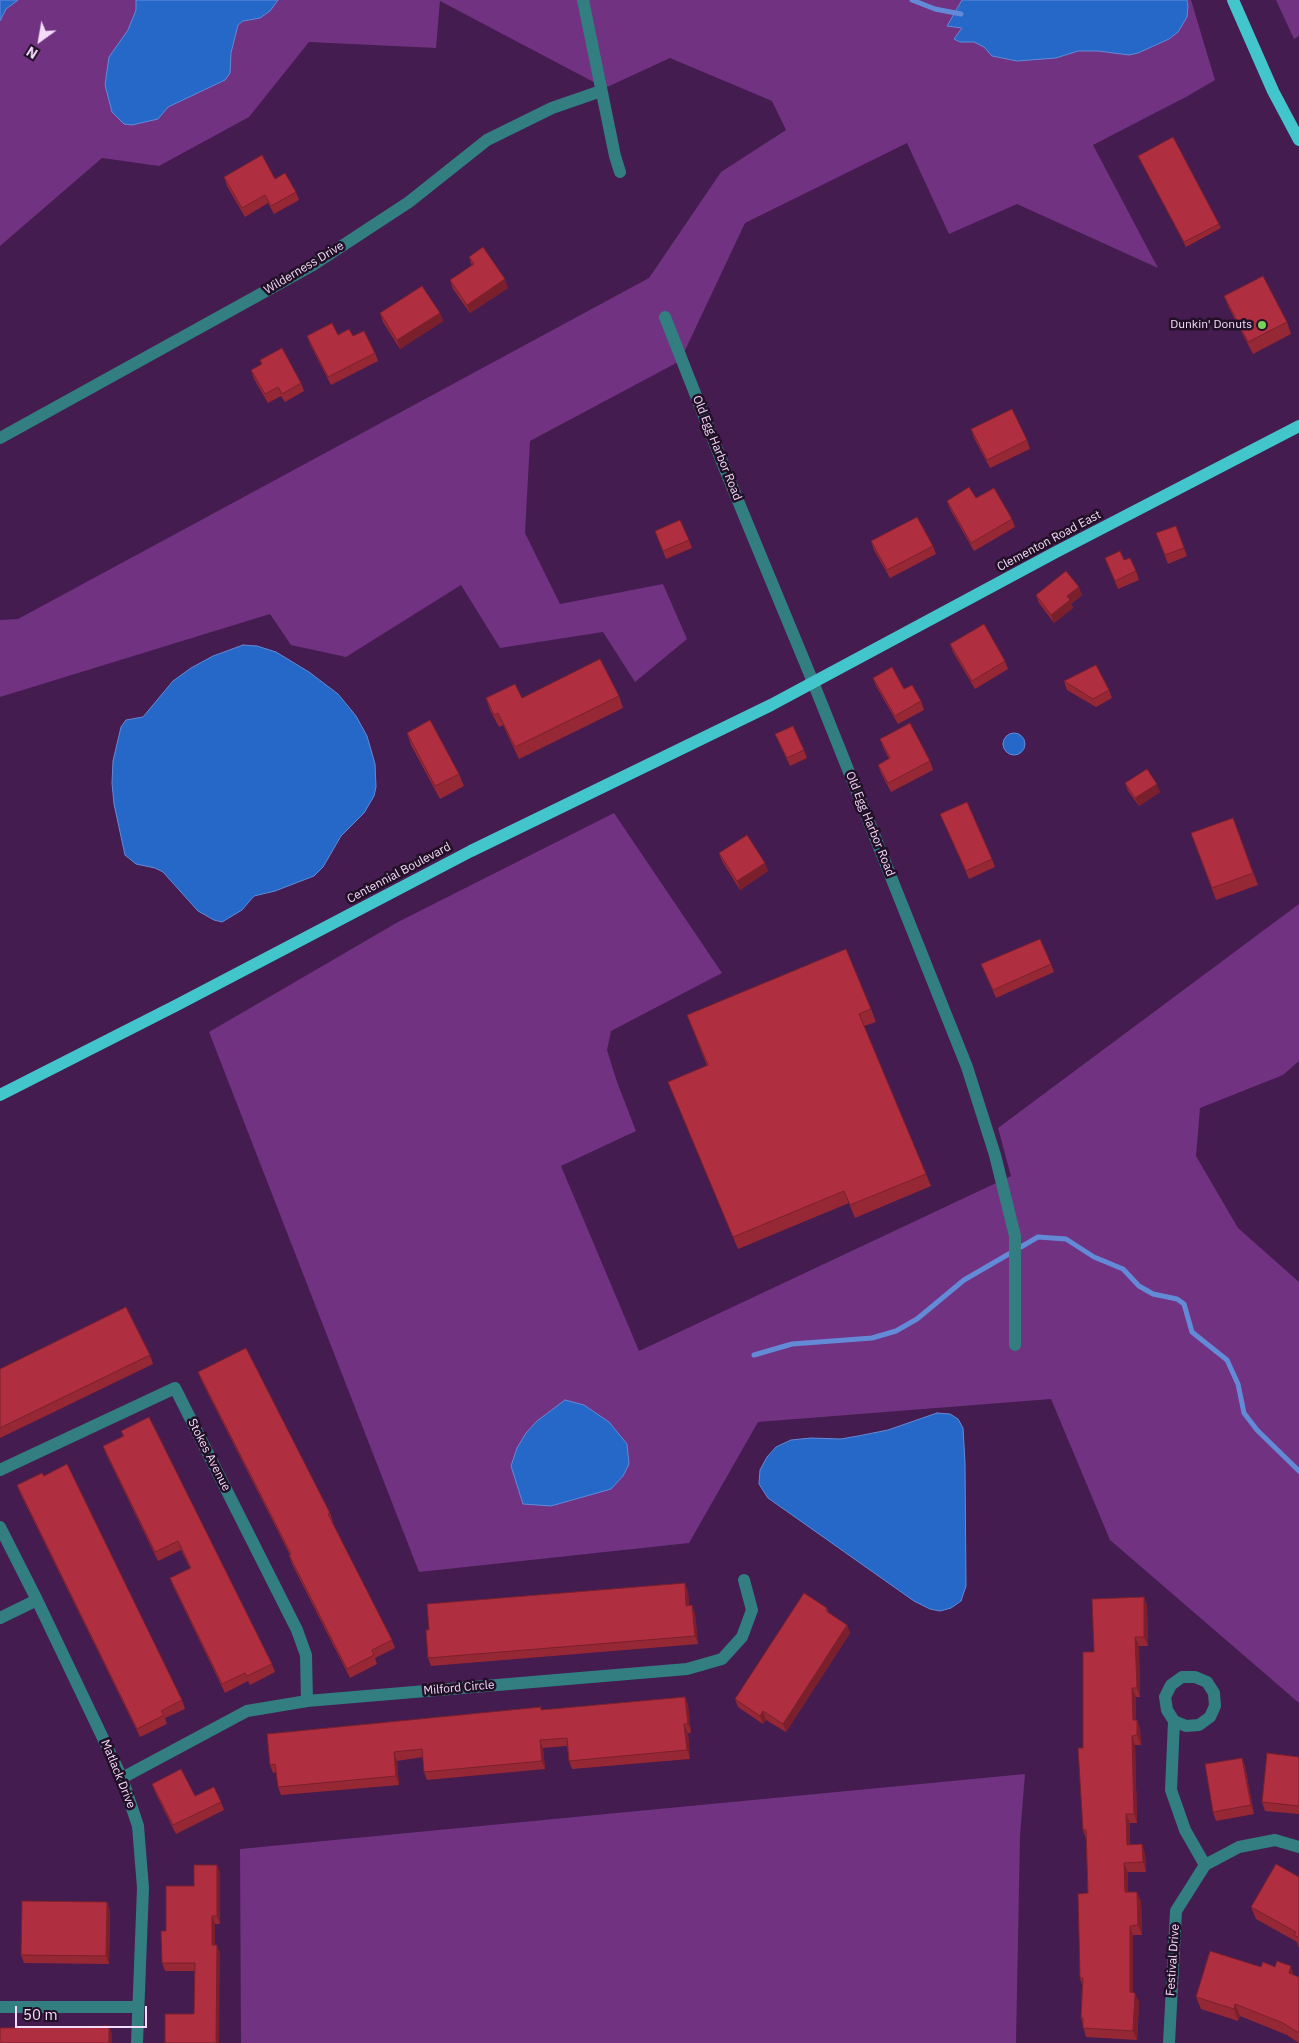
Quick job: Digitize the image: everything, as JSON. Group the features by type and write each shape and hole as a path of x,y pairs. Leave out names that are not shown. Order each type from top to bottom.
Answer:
{"main road":[{"path":"1233,0 1273,91 1299,140"},
{"name":"Clementon Road East","path":"813,682 1056,552 1299,426"},
{"name":"Centennial Boulevard","path":"0,1095 177,1006 471,851 771,705 813,682"}],"street":[{"path":"583,0 601,91 620,172"},
{"name":"Wilderness Drive","path":"0,438 314,265 409,202 487,140 552,108 601,91"},
{"name":"Old Egg Harbor Road","path":"665,317 724,468 813,682 967,1068 995,1155 1014,1236 1015,1344"},
{"name":"Stokes Avenue","path":"0,1470 175,1388 297,1630 306,1655 307,1701"},
{"name":"Matlack Drive","path":"0,1527 122,1778 138,1826 142,1888 138,2043"},
{"name":"Milford Circle","path":"122,1778 247,1711 307,1701 686,1669 722,1659 742,1637 752,1610 744,1580"},
{"path":"0,1618 37,1600"},
{"path":"1174,1720 1171,1790 1185,1830 1205,1865"},
{"name":"Festival Drive","path":"1170,2043 1176,1911 1205,1865 1239,1847 1248,1845 1276,1840 1299,1847"},
{"path":"0,2007 138,2007"}],"shaded area":[{"path":"2,0 140,0 225,80 238,25 273,0 1191,0 1215,80 1093,145 1158,268 1017,204 949,234 907,143 745,223 680,361 530,441 525,533 560,604 663,584 687,639 635,682 603,632 500,648 461,585 346,657 291,645 270,614 0,697 0,620 18,619 649,278 721,172 786,130 772,101 670,58 605,88 440,1 436,48 309,42 249,117 159,166 102,158 0,246 0,3"},
{"path":"1276,0 1299,0 1299,36 1294,39"},
{"path":"614,813 722,973 611,1031 607,1050 636,1131 561,1166 639,1351 1011,1176 998,1128 1299,904 1299,1061 1283,1075 1200,1108 1196,1156 1238,1228 1299,1282 1299,1703 1110,1540 1051,1399 758,1422 689,1543 419,1572 209,1032 398,922"},
{"path":"1025,1774 1020,1836 1016,2043 241,2043 240,1849"}],"water":[{"path":"0,0 18,0 6,9 0,21"},
{"path":"136,0 278,0 270,11 260,18 243,21 238,25 231,53 230,73 225,80 168,107 158,119 132,125 124,124 112,112 105,85 109,57 128,30 136,10"},
{"path":"962,0 1187,0 1188,6 1187,17 1178,32 1169,39 1138,53 1129,55 1098,51 1078,51 1056,58 1017,61 992,56 984,47 974,42 960,42 954,39 962,28 947,26"},
{"path":"243,645 257,646 276,652 309,672 338,694 356,716 367,736 375,764 376,787 374,796 364,813 341,836 323,867 314,876 275,891 254,896 242,910 222,922 214,920 198,911 163,872 155,868 136,864 125,855 114,804 112,783 113,761 121,727 126,720 143,717 173,681 191,668 213,656"},
{"path":"1014,733 1024,740 1025,744 1018,754 1014,755 1004,748 1003,744 1010,734"},
{"path":"565,1400 584,1405 609,1422 627,1444 629,1464 623,1476 611,1489 551,1506 523,1504 511,1466 517,1448 526,1433 537,1421"},
{"path":"937,1413 950,1414 958,1419 963,1428 965,1463 966,1586 961,1601 951,1608 940,1611 930,1609 914,1601 768,1498 759,1484 760,1470 767,1457 776,1447 791,1440 811,1438 841,1439 858,1436 888,1430"}],"building":[{"path":"1173,137 1219,224 1184,242 1138,156"},
{"path":"262,155 275,179 285,173 296,192 271,206 265,195 242,208 224,177"},
{"path":"483,247 505,279 467,305 450,280 474,264 469,257"},
{"name":"Dunkin' Donuts","path":"1263,276 1287,322 1248,342 1224,296"},
{"path":"422,286 440,313 397,340 380,313"},
{"path":"332,323 338,335 349,329 353,336 364,331 375,353 328,377 307,336"},
{"path":"282,348 301,383 282,394 278,387 265,394 251,370 262,364 260,360"},
{"path":"1012,409 1027,440 987,460 971,429"},
{"path":"969,487 976,498 994,488 1012,519 971,543 947,501"},
{"path":"917,517 933,546 887,570 871,541"},
{"path":"680,520 689,540 663,551 655,531"},
{"path":"1176,526 1184,548 1165,555 1156,533"},
{"path":"1120,551 1124,560 1130,558 1136,571 1115,581 1105,558"},
{"path":"1066,571 1079,587 1067,596 1070,600 1051,615 1036,595"},
{"path":"984,624 1005,661 972,681 950,644"},
{"path":"600,659 619,696 515,747 498,713 494,715 486,698 515,684 522,698"},
{"path":"1096,665 1109,690 1093,699 1064,681"},
{"path":"892,667 904,689 912,685 921,701 895,716 873,678"},
{"path":"430,720 459,774 435,786 407,733"},
{"path":"910,723 930,761 888,783 878,765 890,758 880,739"},
{"path":"793,726 804,750 787,758 775,734"},
{"path":"1147,769 1157,784 1135,798 1125,783"},
{"path":"967,802 992,859 966,871 940,814"},
{"path":"1233,818 1253,873 1212,888 1191,833"},
{"path":"747,835 765,863 737,881 719,853"},
{"path":"1040,939 1051,964 993,990 981,964"},
{"path":"846,949 871,1009 859,1014 926,1174 850,1205 844,1191 733,1237 668,1082 708,1065 687,1015"},
{"path":"126,1307 150,1355 0,1428 0,1369"},
{"path":"246,1348 392,1640 372,1650 374,1655 347,1669 289,1555 291,1554 198,1372"},
{"path":"149,1417 272,1664 247,1676 245,1673 222,1684 170,1578 191,1568 178,1541 155,1552 103,1446 124,1436 121,1431"},
{"path":"67,1464 182,1700 161,1711 164,1715 137,1729 17,1485 42,1473 44,1476"},
{"path":"685,1583 686,1606 692,1605 695,1636 428,1658 426,1630 429,1630 427,1604"},
{"path":"804,1593 827,1608 826,1611 847,1625 783,1724 763,1711 760,1716 735,1699"},
{"path":"1144,1597 1144,1637 1135,1637 1137,1688 1132,1688 1133,1720 1137,1720 1137,1735 1132,1736 1134,1814 1126,1814 1127,1845 1142,1844 1143,1862 1124,1863 1125,1892 1137,1892 1138,1925 1130,1926 1130,1992 1135,1993 1133,2031 1083,2028 1083,2018 1081,2018 1083,1978 1080,1978 1078,1894 1088,1893 1086,1830 1083,1830 1078,1748 1083,1748 1083,1652 1094,1652 1092,1599"},
{"path":"685,1697 688,1724 684,1724 687,1750 569,1761 567,1738 540,1740 542,1761 424,1772 422,1749 394,1752 396,1776 278,1787 275,1764 270,1765 267,1734 541,1707 541,1710"},
{"path":"1267,1753 1299,1757 1299,1806 1262,1802"},
{"path":"1242,1758 1251,1805 1213,1812 1205,1764"},
{"path":"181,1769 195,1796 214,1787 221,1802 173,1825 152,1784"},
{"path":"1276,1864 1299,1877 1299,1938 1294,1935 1296,1932 1251,1907"},
{"path":"194,1865 217,1865 217,1916 212,1916 212,1945 217,1945 216,2043 165,2043 165,2014 194,2014 195,1963 162,1963 161,1931 166,1931 166,1886 194,1886"},
{"path":"22,1901 107,1902 106,1956 21,1955"},
{"path":"1210,1951 1261,1967 1263,1962 1275,1967 1277,1961 1291,1966 1289,1973 1299,1977 1299,2033 1283,2023 1235,2004 1234,2009 1196,1997"},
{"path":"109,2026 109,2043 0,2043 0,2028"}],"waterway":[{"path":"912,0 935,9 961,14"},
{"path":"754,1355 792,1344 872,1338 896,1331 917,1319 964,1280 1038,1237 1066,1239 1094,1257 1123,1269 1139,1286 1153,1294 1177,1299 1184,1304 1192,1332 1227,1360 1238,1384 1244,1413 1257,1430 1299,1471"}],"place":[{"name":"Dunkin' Donuts","path":"1262,325"}]}
